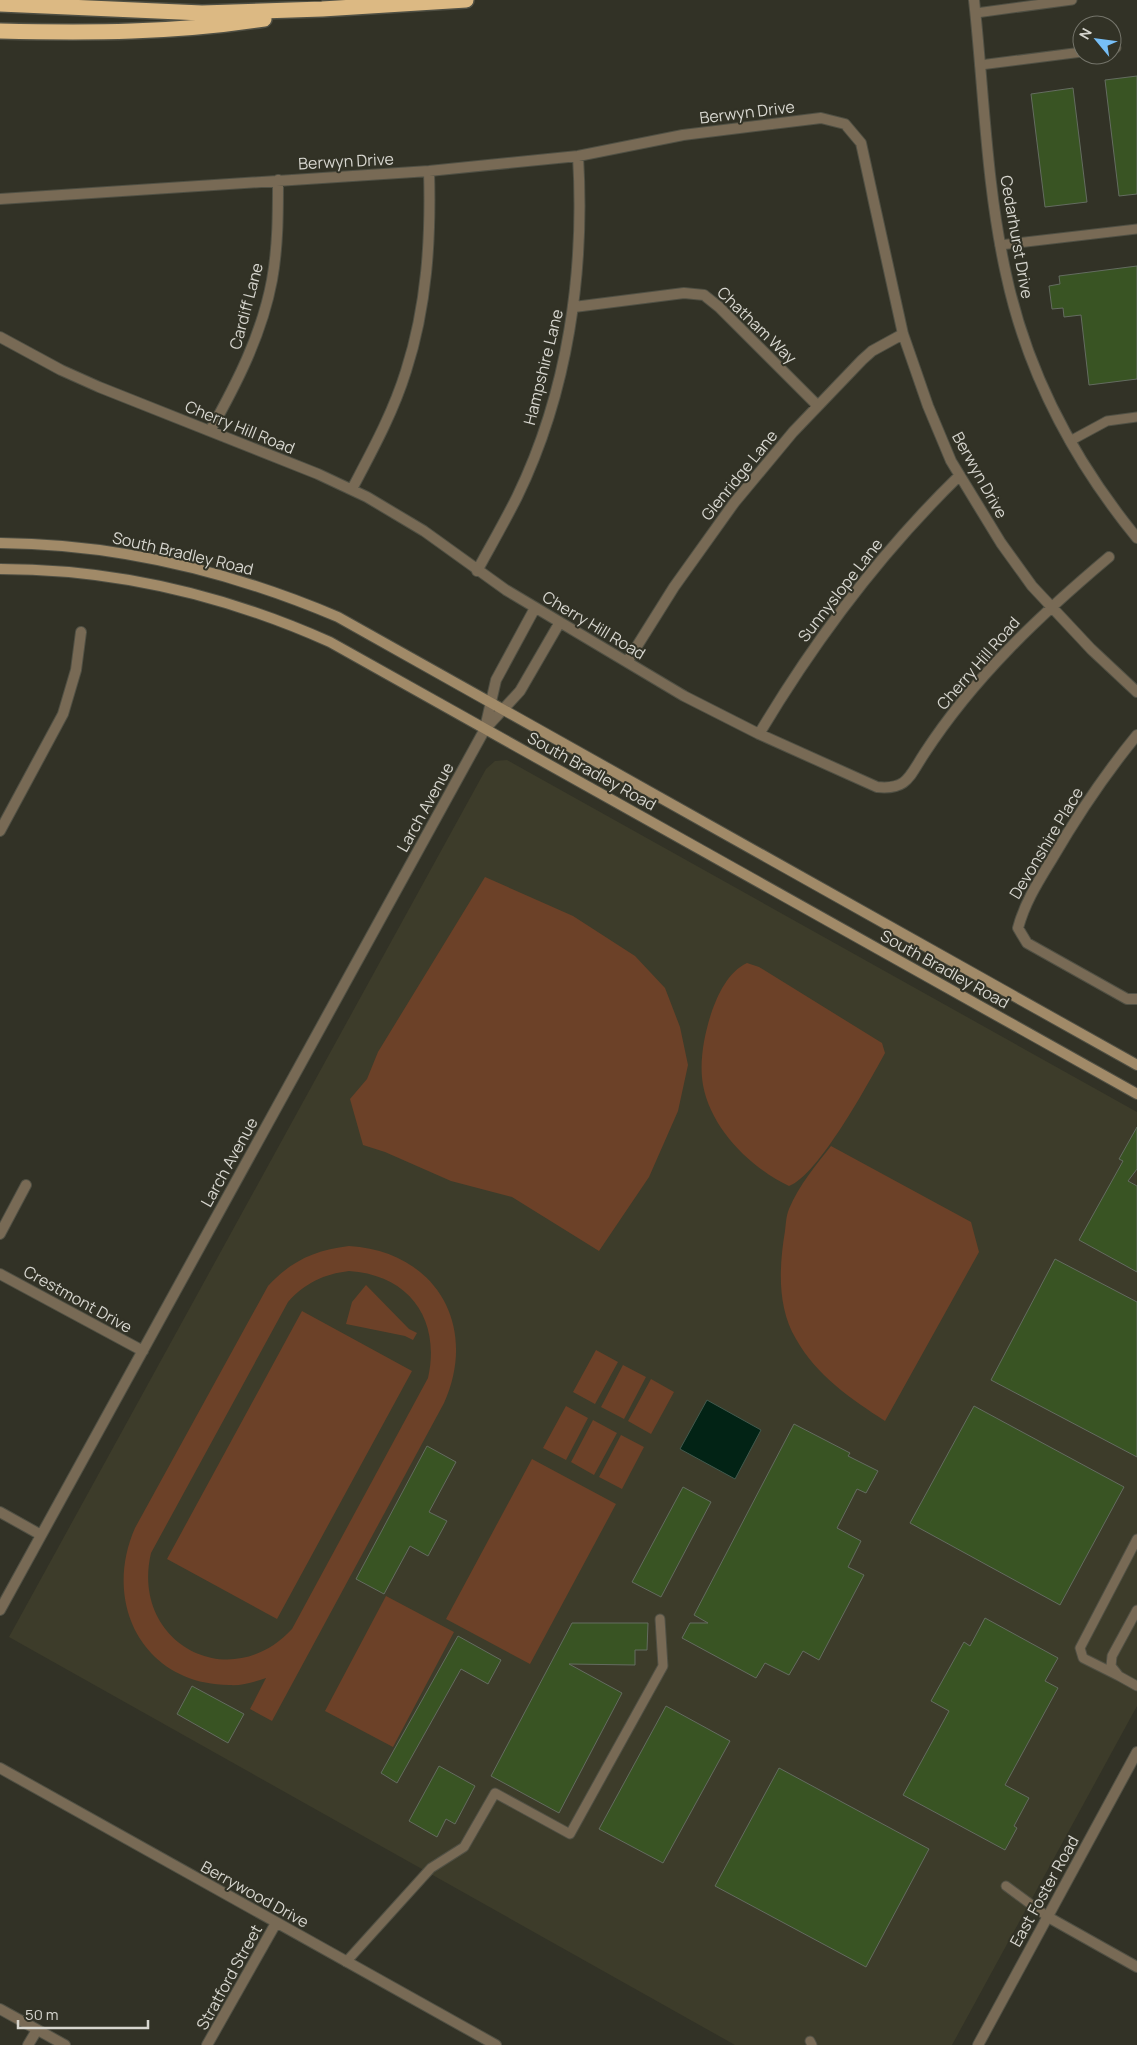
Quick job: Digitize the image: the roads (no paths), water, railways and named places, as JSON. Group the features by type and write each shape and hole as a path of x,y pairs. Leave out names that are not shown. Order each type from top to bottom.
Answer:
{"highway":[{"path":"0,4 202,13 322,9 466,0"},
{"path":"0,31 90,33 179,30 245,22 322,9"}],"main road":[{"name":"South Bradley Road","path":"0,543 58,545 107,550 194,567 264,588 338,617 1137,1065"},
{"name":"South Bradley Road","path":"0,569 56,570 147,582 253,610 330,642 1137,1094"}],"street":[{"name":"Cedarhurst Drive","path":"974,0 992,187 1000,245 1014,308 1027,350 1070,441 1094,482 1136,535"},
{"name":"Berwyn Drive","path":"0,199 429,171 578,156 683,135 822,118 845,124 861,143 904,334 928,406 959,476 1001,543 1049,607 1137,692"},
{"name":"Hampshire Lane","path":"477,571 517,496 549,415 574,307 581,232 578,156"},
{"path":"352,489 388,420 406,372 420,316 427,270 430,218 429,171"},
{"name":"Cardiff Lane","path":"210,431 246,364 260,326 278,237 278,180"},
{"name":"Chatham Way","path":"574,307 684,293 704,295 720,307 818,406"},
{"name":"Glenridge Lane","path":"627,662 674,587 734,503 766,463 872,351 904,334"},
{"name":"Cherry Hill Road","path":"0,337 84,380 352,489 396,513 477,571 535,608 684,696 760,734 877,787 894,789 907,780 969,694 1010,645 1049,607 1109,557"},
{"name":"Sunnyslope Lane","path":"760,734 797,673 844,606 896,542 959,476"},
{"path":"485,728 496,680 535,608"},
{"path":"485,728 520,691 560,622"},
{"path":"0,831 63,714 76,670 81,632"},
{"name":"Larch Avenue","path":"0,1610 485,728"},
{"name":"Devonshire Place","path":"1137,735 1072,824 1024,907 1018,928 1027,943 1127,999 1137,999"},
{"path":"0,1234 26,1185"},
{"name":"Crestmont Drive","path":"0,1274 142,1351"},
{"path":"0,1512 41,1535"},
{"name":"East Foster Road","path":"978,2045 1137,1752"},
{"name":"Berrywood Drive","path":"0,1768 496,2045"},
{"path":"1048,1917 1137,1967"},
{"name":"Stratford Street","path":"207,2045 276,1923"},
{"path":"0,2009 64,2045"},
{"path":"28,2045 37,2030"}],"lane":[{"path":"976,13 1072,0"},
{"path":"980,65 1072,53"},
{"path":"1000,245 1137,229"},
{"path":"1070,441 1107,422 1137,418"},
{"path":"1137,1539 1080,1648 1083,1658 1137,1686"},
{"path":"1118,1676 1111,1666 1112,1656 1137,1610"},
{"path":"346,1962 431,1868 464,1847 495,1793 570,1834 662,1666 660,1619"},
{"path":"1006,1886 1048,1917"}]}
